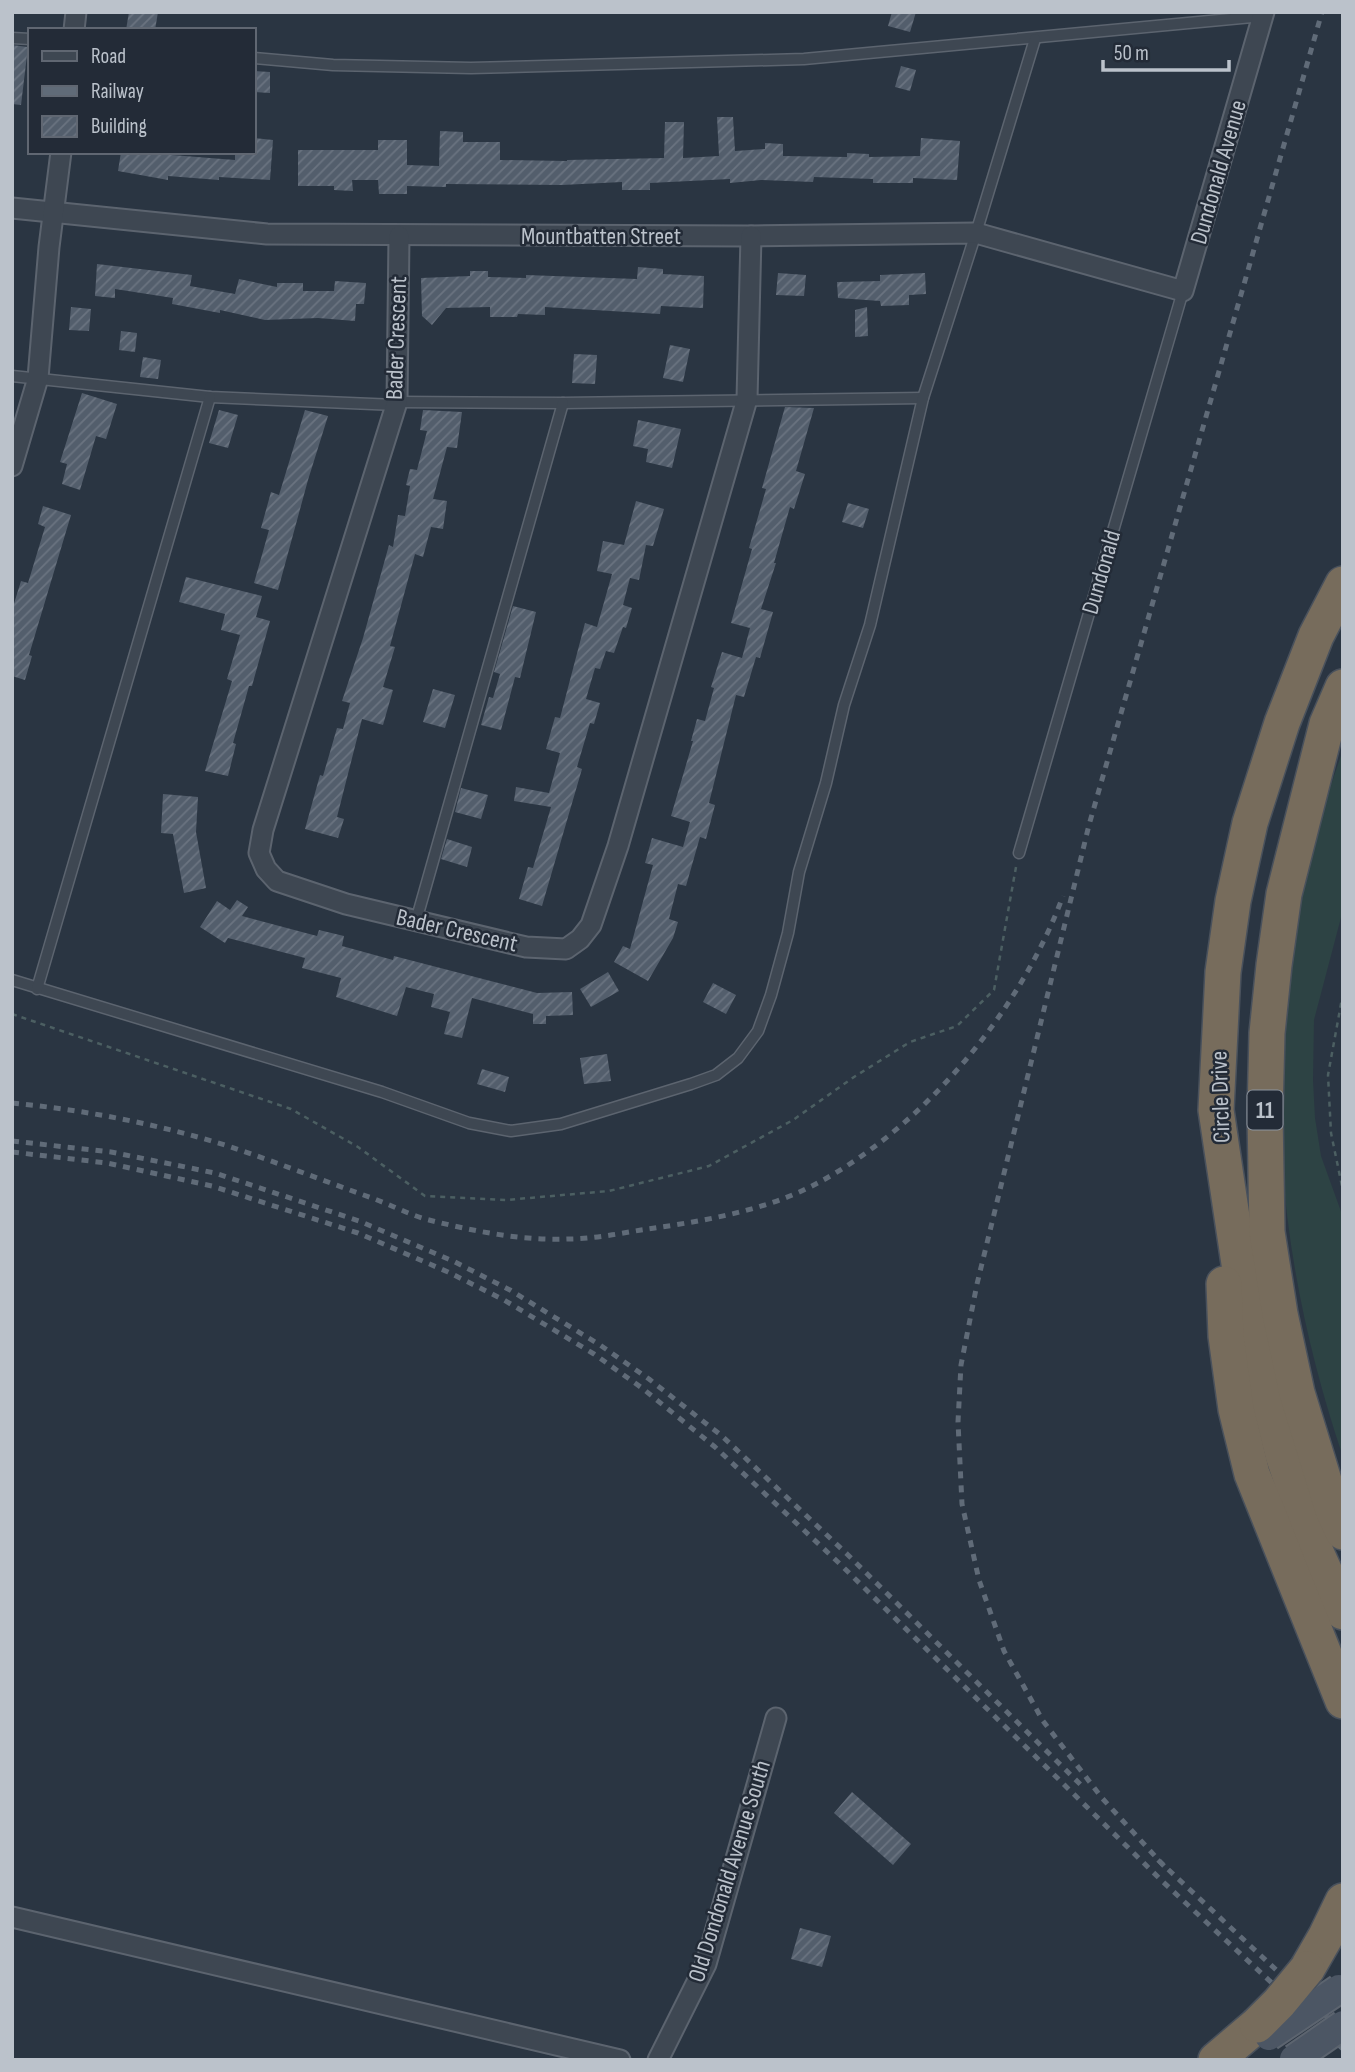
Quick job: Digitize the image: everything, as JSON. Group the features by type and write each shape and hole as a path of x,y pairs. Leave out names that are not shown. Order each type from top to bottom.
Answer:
{"highway":[{"name":"Circle Drive","path":"1343,584 1316,636 1282,723 1250,823 1233,901 1223,972 1216,1110 1246,1310 1283,1455 1315,1550 1343,1612"},
{"name":"Circle Drive","path":"1343,687 1327,724 1284,894 1267,1033 1265,1113 1267,1232 1280,1314 1297,1393 1333,1510 1343,1532"},
{"path":"1216,1110 1226,1336 1236,1409 1252,1474 1343,1701"},
{"path":"1216,2060 1263,2031 1279,2003 1307,1969 1343,1900"}],"main road":[{"path":"1263,2031 1341,1987"},
{"path":"1294,2059 1343,2025"}],"street":[{"name":"Dundonald Avenue","path":"1183,291 1264,14"},
{"path":"12,466 38,378 49,247 61,154"},
{"name":"Mountbatten Street","path":"12,208 267,234 751,236 976,233 1183,291"},
{"name":"Bader Crescent","path":"399,236 397,403 263,830 259,853 266,869 277,881 346,904 526,947 548,949 566,949 580,939 591,925 618,846 747,399 751,236"},
{"name":"Old Dondonald Avenue South","path":"658,2060 706,1964 776,1718"},
{"path":"12,1917 620,2060"}],"lane":[{"path":"256,58 333,65 444,67 608,66 804,60 1264,14"},
{"path":"12,980 382,1092 469,1123 511,1131 561,1124 716,1075 738,1058 758,1031 771,995 788,933 799,872 826,783 844,705 870,625 923,398 1035,39"},
{"name":"Dundonald","path":"1018,853 1183,291"},
{"path":"12,376 210,397 397,403 923,398"},
{"path":"37,989 210,397"},
{"path":"416,921 563,403"}],"path":[{"path":"12,1014 291,1109 358,1147 425,1195 506,1200 609,1191 709,1166 793,1120 910,1042 957,1026 994,990 1018,853"},
{"path":"1343,993 1328,1076 1331,1133 1343,1191"}],"green space":[{"path":"1343,750 1343,910 1314,1020 1313,1080 1321,1156 1343,1217 1343,1457 1311,1349 1296,1275 1285,1200 1280,1111 1286,1006 1302,900 1313,848"}],"building":[{"path":"129,12 158,12 155,28 126,28"},
{"path":"892,12 916,12 910,32 888,26"},
{"path":"12,45 28,47 21,105 12,104"},
{"path":"901,66 916,70 910,91 895,87"},
{"path":"256,71 270,72 270,93 256,92"},
{"path":"717,117 733,117 735,151 765,149 765,143 783,144 783,156 847,157 847,153 869,154 869,157 920,156 921,138 960,141 957,180 913,178 913,183 873,183 873,179 814,177 813,182 761,180 730,183 730,179 650,183 650,190 622,190 622,182 562,185 446,184 446,187 407,186 407,194 379,194 378,180 352,180 353,191 334,190 334,186 298,186 298,150 378,150 378,140 407,140 407,165 439,166 440,131 463,132 463,142 500,142 500,160 664,158 665,122 684,122 683,158 719,156"},
{"path":"256,138 273,140 270,180 168,176 168,180 118,171 121,154 172,154 235,160 235,154 256,154"},
{"path":"97,264 192,275 190,286 235,294 239,279 277,287 277,283 303,283 303,291 334,291 335,281 366,283 364,304 356,304 355,321 318,318 265,320 220,310 220,313 172,304 173,298 115,289 115,298 95,296"},
{"path":"638,267 663,269 663,274 704,276 703,308 661,306 660,314 545,307 545,315 490,317 490,307 446,308 432,325 422,316 421,278 470,276 470,271 488,271 488,277 526,278 526,275 637,279"},
{"path":"778,273 806,275 804,296 776,295"},
{"path":"925,273 926,294 909,295 909,305 881,306 880,301 838,298 837,282 880,281 880,275"},
{"path":"71,307 91,309 89,331 69,330"},
{"path":"867,307 868,336 855,337 855,310"},
{"path":"121,331 137,333 135,352 119,350"},
{"path":"670,345 690,349 683,382 663,378"},
{"path":"574,354 597,355 595,384 572,383"},
{"path":"143,357 161,360 158,379 140,377"},
{"path":"82,393 117,404 106,439 96,436 80,490 62,484 67,464 60,462"},
{"path":"785,407 814,408 796,471 805,474 794,509 790,507 761,609 773,612 760,658 756,657 744,697 736,695 709,803 715,805 706,839 700,837 686,886 678,884 669,919 678,922 673,938 648,981 614,962 623,946 630,949 653,865 645,863 652,838 683,847 690,822 671,816 697,719 705,721 714,688 711,687 722,652 742,658 750,628 731,623 766,489 762,488"},
{"path":"219,410 238,415 228,448 209,443"},
{"path":"305,410 328,416 278,590 254,583 269,530 261,528 271,492 279,495"},
{"path":"423,410 462,412 457,448 447,447 433,499 447,501 443,529 431,527 423,557 415,554 390,646 395,647 383,687 393,690 383,725 362,719 337,817 344,819 338,838 305,829 337,728 343,729 350,703 342,701 389,545 393,547 398,515 405,516 410,486 406,485 410,469 417,470 427,431 420,430"},
{"path":"638,420 681,429 672,468 646,462 648,449 633,446"},
{"path":"636,501 664,509 653,546 646,545 639,580 630,578 623,605 632,608 626,628 623,627 614,653 606,651 600,669 595,668 586,699 600,703 594,724 590,723 577,767 582,769 542,906 519,899 528,867 533,868 551,807 514,801 516,787 549,793 560,753 546,749 555,717 560,718 585,623 597,627 612,574 597,571 603,541 624,545"},
{"path":"848,503 869,509 863,528 842,522"},
{"path":"43,506 71,515 29,655 32,656 25,680 12,676 12,610 21,581 28,583 45,527 38,524"},
{"path":"186,577 262,596 256,617 270,621 233,743 236,744 228,776 205,771 232,681 227,679 240,635 221,630 225,614 179,602"},
{"path":"513,606 536,612 520,678 515,677 501,730 481,725 489,697 493,698 500,674 494,672"},
{"path":"433,689 455,695 445,728 423,722"},
{"path":"461,788 488,795 481,819 455,812"},
{"path":"163,794 198,797 196,832 206,888 184,893 173,834 161,833"},
{"path":"447,839 472,847 467,867 441,859"},
{"path":"237,900 248,907 242,916 317,936 319,930 344,936 342,946 393,960 394,956 537,993 572,992 573,1015 546,1016 546,1024 533,1024 533,1014 472,998 462,1038 444,1034 450,1012 431,1007 434,994 406,987 397,1016 336,997 341,978 302,968 305,958 228,938 225,943 200,927 217,901 230,910"},
{"path":"608,972 619,991 591,1007 580,989"},
{"path":"713,983 736,995 726,1014 703,1002"},
{"path":"607,1054 611,1081 584,1084 580,1058"},
{"path":"482,1069 509,1077 505,1092 477,1084"},
{"path":"852,1792 911,1844 893,1865 834,1813"},
{"path":"800,1928 831,1936 822,1967 791,1959"}],"railway":[{"path":"1164,1866 1102,1798 1043,1721 1004,1651 979,1580 962,1504 958,1422 961,1365 977,1284 1089,825 1322,12"},
{"path":"12,1103 121,1119 202,1138 422,1218 498,1234 551,1239 586,1238 706,1219 772,1203 812,1186 853,1162 892,1133 929,1100 994,1024 1021,982 1063,896"},
{"path":"12,1141 111,1152 215,1173 359,1221 453,1261 510,1290 600,1345 722,1436 848,1555 1083,1787"},
{"path":"12,1152 107,1163 212,1186 358,1233 504,1300 594,1354 642,1388 715,1447 840,1564 1162,1881 1343,2049"},
{"path":"1158,1860 1343,2032"}]}
